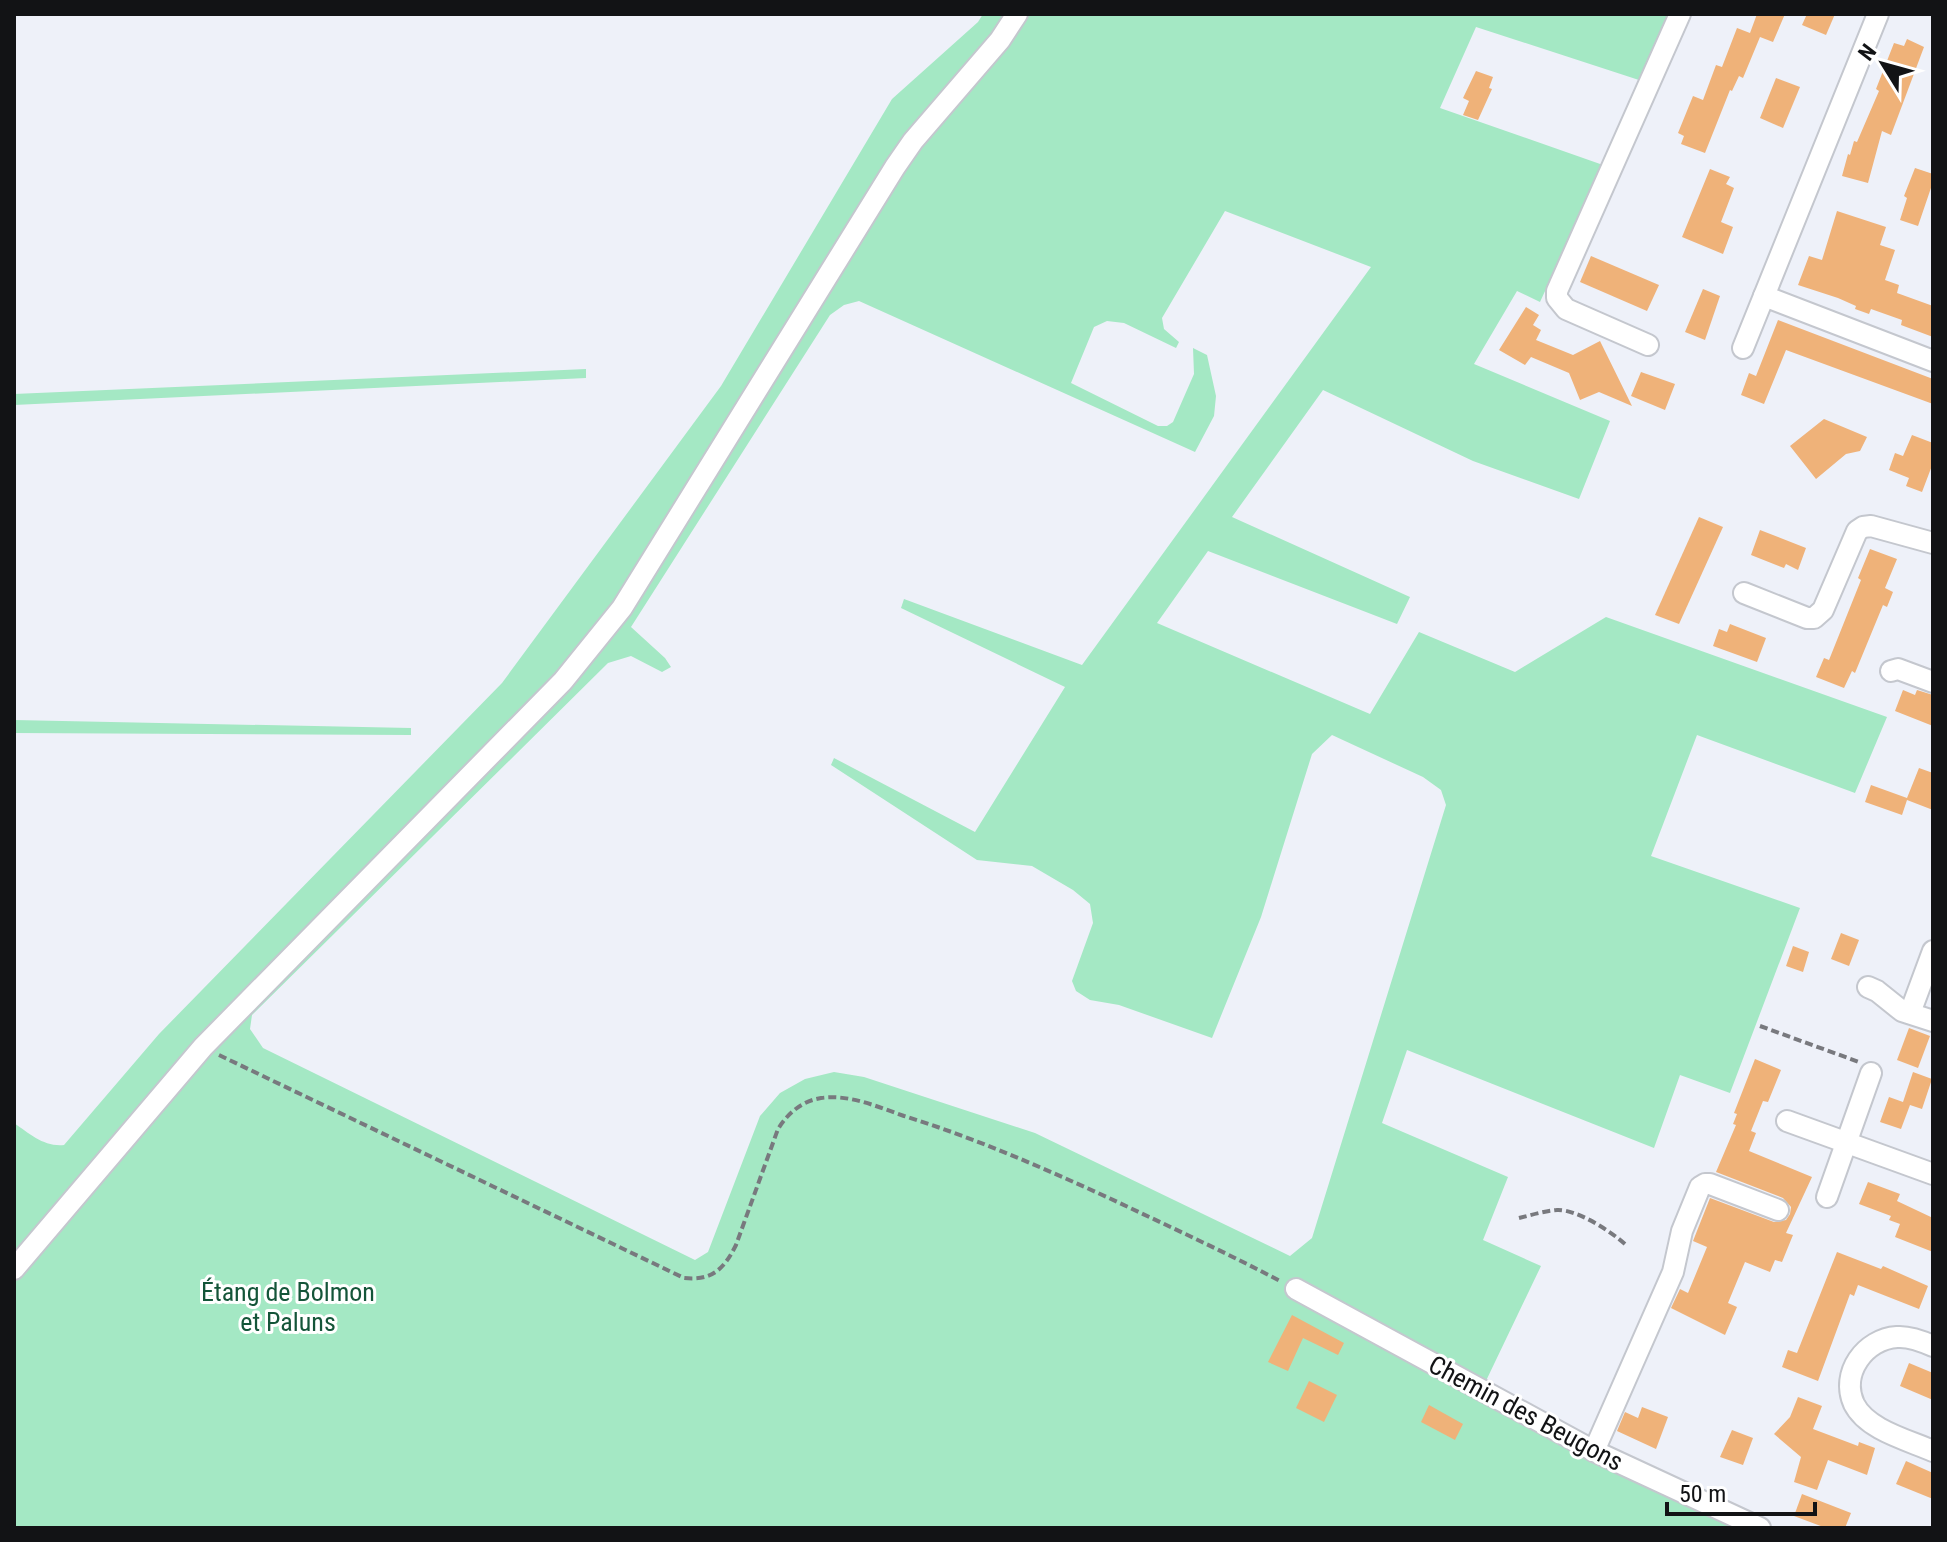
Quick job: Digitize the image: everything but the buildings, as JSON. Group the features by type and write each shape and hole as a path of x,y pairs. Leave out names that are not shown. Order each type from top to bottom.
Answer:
{"street":[{"path":"14,1269 203,1047 563,681 603,634 895,167 913,141 1000,40 1017,14"},
{"path":"1648,345 1566,309 1557,298 1557,291 1680,14"},
{"path":"1743,348 1878,14"},
{"path":"1764,296 1933,361"},
{"path":"1744,593 1814,618 1823,610 1857,531 1863,527 1871,526 1933,543"},
{"path":"1895,667 1933,682"},
{"path":"1910,1013 1933,951"},
{"path":"1868,987 1895,1007 1933,1021"},
{"path":"1827,1197 1871,1073"},
{"path":"1787,1121 1933,1174"},
{"path":"1594,1451 1673,1272 1682,1231 1700,1187 1710,1184 1778,1210"},
{"name":"Chemin des Beugons","path":"1296,1289 1594,1451 1760,1528"},
{"path":"1933,1346 1902,1337 1886,1338 1861,1355 1849,1379 1855,1404 1868,1419 1879,1428 1933,1451"}],"path":[{"path":"1760,1026 1866,1064 1870,1066 1871,1073"},
{"path":"203,1047 684,1278 701,1280 715,1274 728,1262 778,1129 787,1115 819,1098 838,1098 854,1100 948,1129 1024,1159 1219,1249 1296,1289"},
{"path":"1519,1218 1568,1211 1610,1231 1626,1245"}],"green space":[{"name":"Étang de Bolmon et Paluns","path":"983,14 1670,14 1642,81 1476,27 1440,108 1603,165 1540,302 1517,291 1474,364 1610,421 1579,499 1473,461 1323,390 1232,517 1410,597 1397,624 1208,551 1157,623 1370,714 1419,632 1515,672 1606,617 1887,717 1855,793 1697,735 1651,856 1800,908 1730,1093 1680,1075 1654,1148 1407,1050 1382,1123 1508,1177 1483,1240 1541,1266 1484,1385 1605,1449 1775,1528 14,1528 14,1123 44,1142 64,1145 159,1034 502,683 721,386 892,99 978,22","holes":["1225,211 1371,267 1082,665 904,599 901,608 1065,687 975,832 834,758 831,765 977,860 1032,866 1090,904 1093,923 1072,981 1076,991 1090,1000 1119,1005 1212,1038 1261,917 1312,754 1332,735 1423,777 1441,790 1446,805 1312,1238 1290,1256 1035,1133 864,1077 834,1072 805,1079 780,1093 760,1116 708,1252 695,1260 263,1048 250,1029 252,1015 608,663 631,656 662,672 671,667 631,627 830,315 844,305 859,301 1195,452 1214,416 1216,396 1207,355 1193,348 1194,374 1173,422 1158,426 1071,383 1094,327 1107,321 1124,323 1176,348 1179,342 1164,329 1162,318"]},
{"path":"586,369 586,378 14,405 14,394"},
{"path":"14,720 411,728 411,735 14,733"}]}
